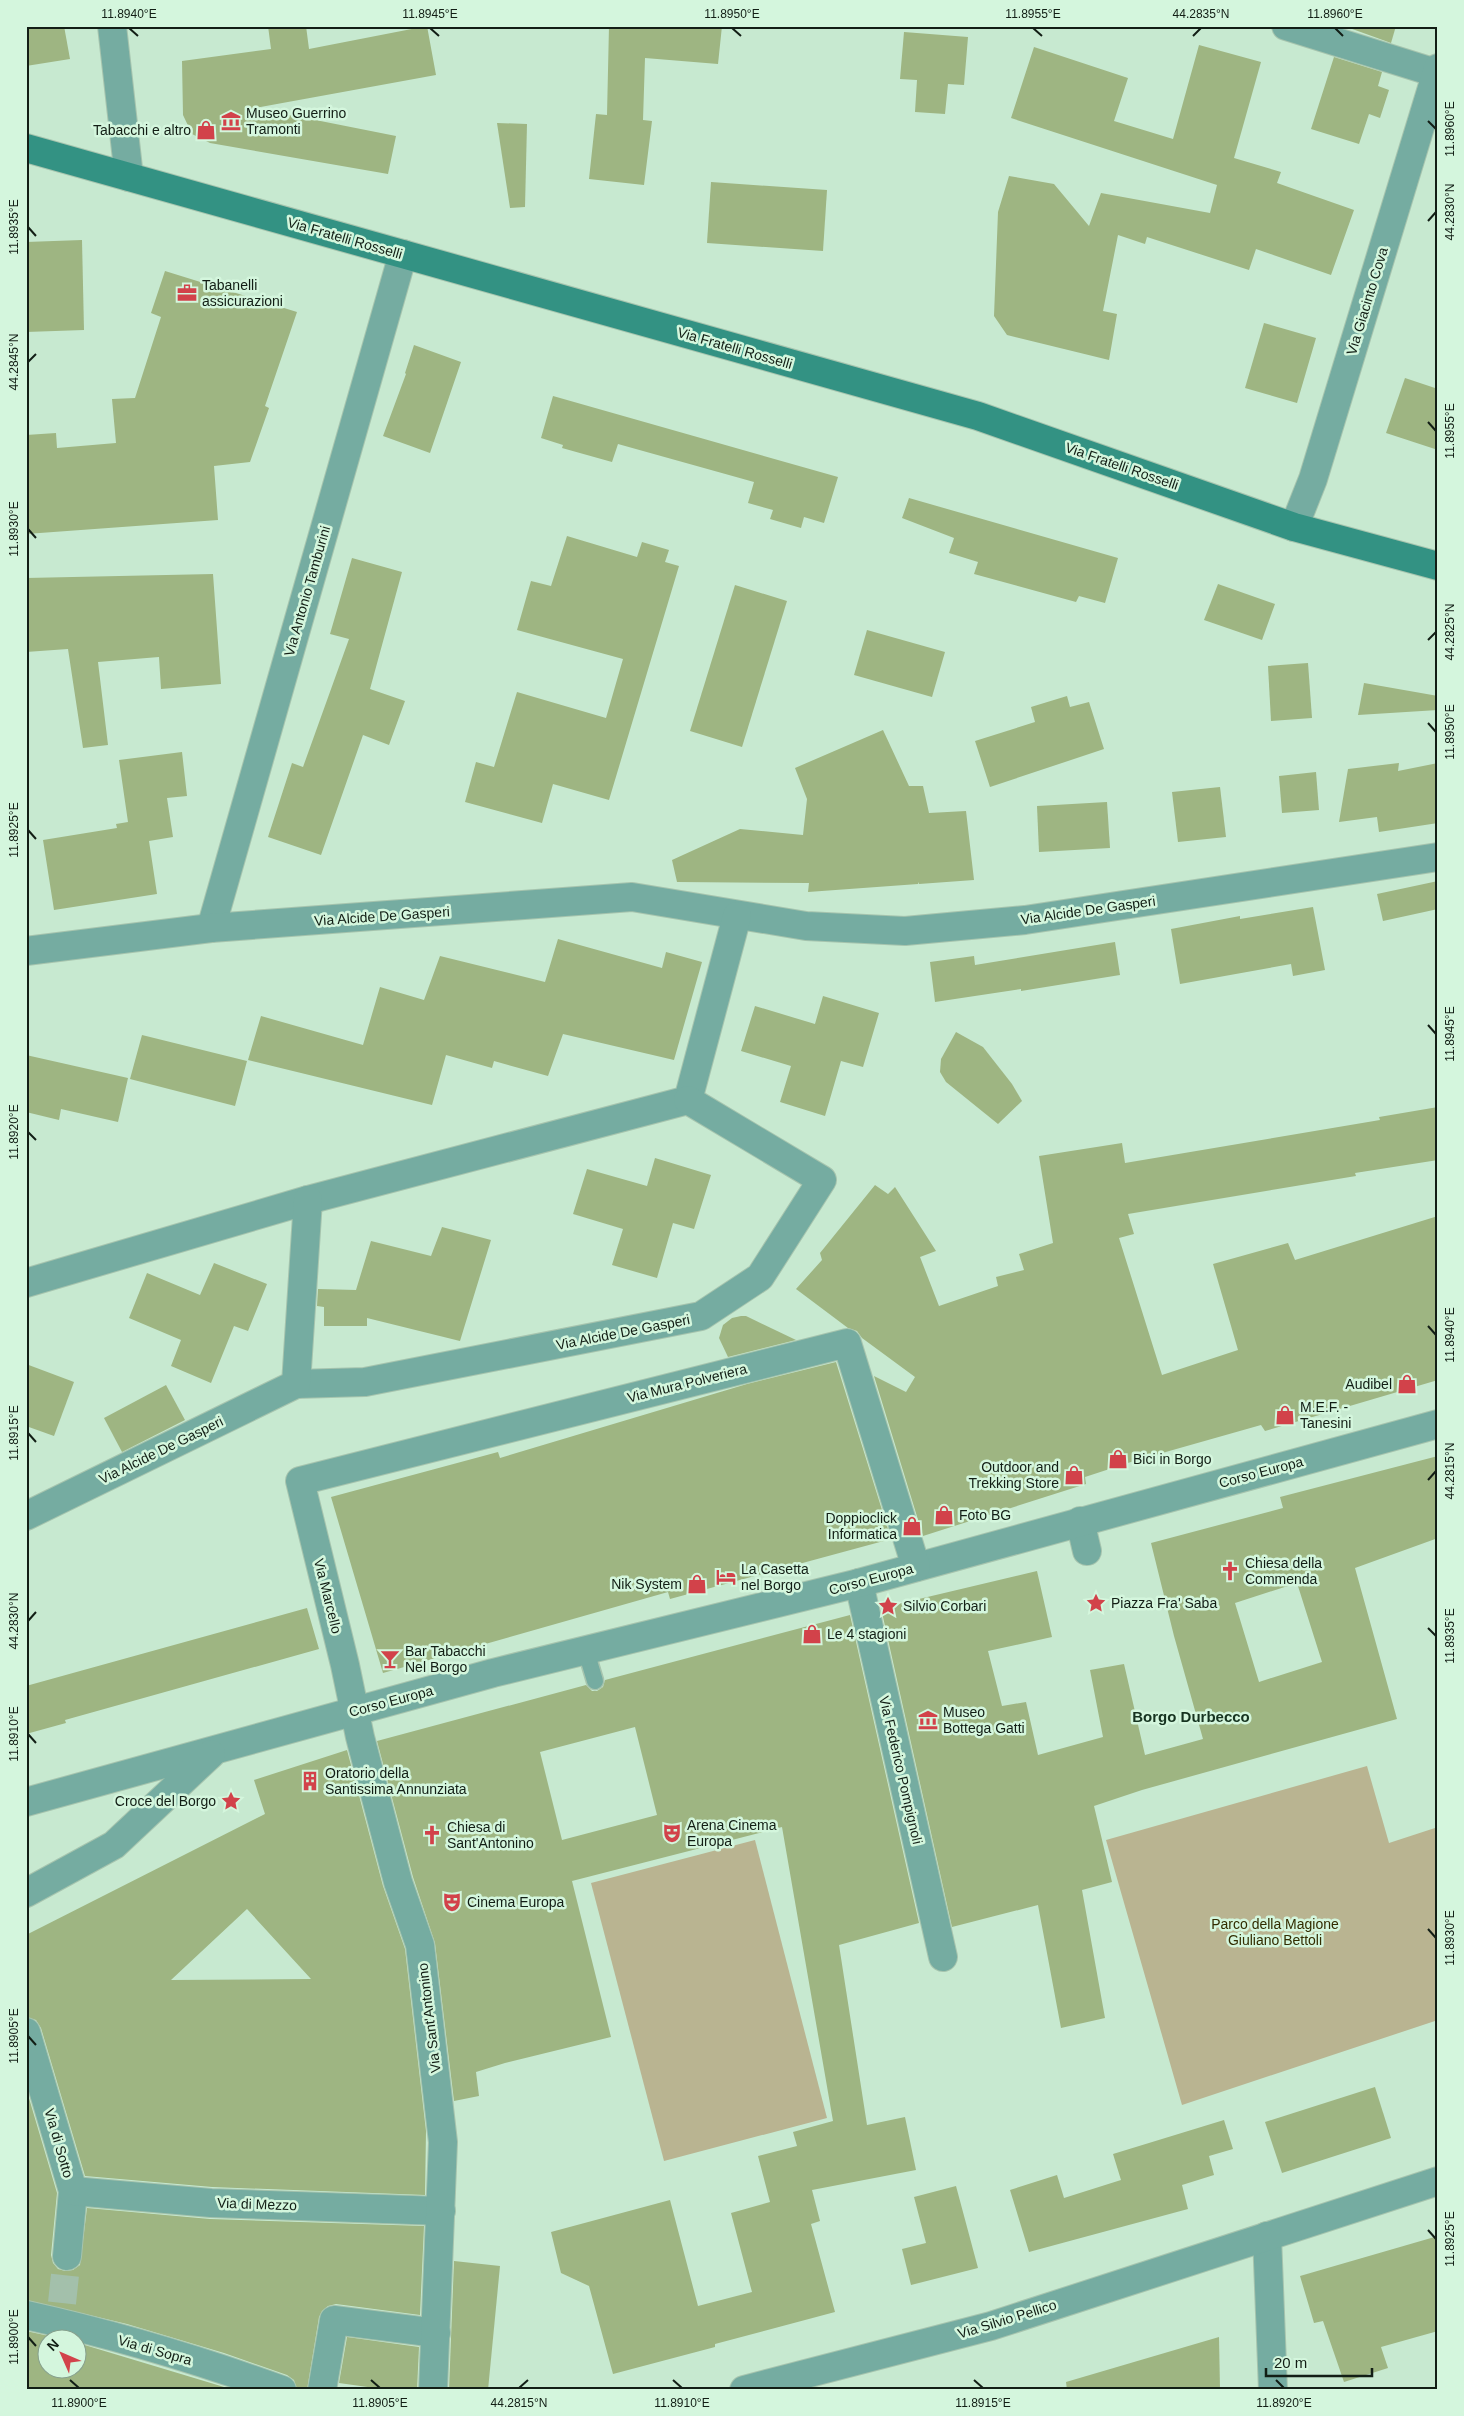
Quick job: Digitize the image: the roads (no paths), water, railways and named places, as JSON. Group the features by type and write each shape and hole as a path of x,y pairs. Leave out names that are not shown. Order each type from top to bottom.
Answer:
{"main road":[{"name":"Via Fratelli Rosselli","path":"26,148 978,416 1294,527 1438,566"}],"street":[{"path":"112,26 129,176"},
{"name":"Via Giacinto Cova","path":"1286,26 1437,70 1313,479 1294,527"},
{"name":"Via Antonio Tamburini","path":"211,928 403,254"},
{"name":"Via Alcide De Gasperi","path":"26,951 211,928 632,897 806,926 905,931 1025,920 1438,857"},
{"path":"26,1283 308,1200 688,1100 737,916"},
{"name":"Via Alcide De Gasperi","path":"26,1516 296,1384 365,1382 700,1316 760,1277 822,1180 688,1100"},
{"path":"296,1384 308,1200"},
{"name":"Via Mura Polveriera","path":"300,1481 847,1343 916,1567"},
{"name":"Corso Europa","path":"26,1802 493,1673 859,1583 1438,1424"},
{"name":"Via Marcello","path":"300,1481 355,1711"},
{"path":"1080,1521 1087,1551"},
{"name":"Via Federico Pompignoli","path":"859,1583 943,1957"},
{"name":"Via Sant'Antonino","path":"355,1711 398,1882 420,1945 443,2142 433,2390"},
{"name":"Corso Europa","path":"26,1893 114,1845 215,1750"},
{"name":"Via di Sotto","path":"26,2032 73,2192 67,2256"},
{"name":"Via Silvio Pellico","path":"744,2390 990,2326 1438,2181"},
{"name":"Via di Mezzo","path":"73,2192 211,2203 440,2211"},
{"path":"1267,2236 1273,2390"},
{"name":"Via di Sopra","path":"26,2315 61,2313 282,2390"},
{"path":"322,2390 334,2320 436,2333"}],"lane":[{"path":"586,1651 595,1681"}],"tunnel":[{"path":"62,2303 67,2256"}],"place":[{"name":"Museo Guerrino Tramonti","path":"231,121"},
{"name":"Tabacchi e altro","path":"206,130"},
{"name":"Tabanelli assicurazioni","path":"187,293"},
{"name":"Audibel","path":"1407,1384"},
{"name":"M.E.F. - Tanesini","path":"1285,1415"},
{"name":"Bici in Borgo","path":"1118,1459"},
{"name":"Outdoor and Trekking Store","path":"1074,1475"},
{"name":"Foto BG","path":"944,1515"},
{"name":"Doppioclick Informatica","path":"912,1526"},
{"name":"Chiesa della Commenda","path":"1230,1571"},
{"name":"La Casetta nel Borgo","path":"726,1577"},
{"name":"Nik System","path":"697,1584"},
{"name":"Piazza Fra' Saba","path":"1096,1603"},
{"name":"Silvio Corbari","path":"888,1606"},
{"name":"Le 4 stagioni","path":"812,1634"},
{"name":"Bar Tabacchi Nel Borgo","path":"390,1659"},
{"name":"Museo Bottega Gatti","path":"928,1720"},
{"name":"Oratorio della Santissima Annunziata","path":"310,1781"},
{"name":"Croce del Borgo","path":"231,1801"},
{"name":"Arena Cinema Europa","path":"672,1833"},
{"name":"Chiesa di Sant'Antonino","path":"432,1835"},
{"name":"Cinema Europa","path":"452,1902"}],"district":[{"name":"Borgo Durbecco","path":"1191,1717"}],"park label":[{"name":"Parco della Magione Giuliano Bettoli","path":"1275,1932"}]}
